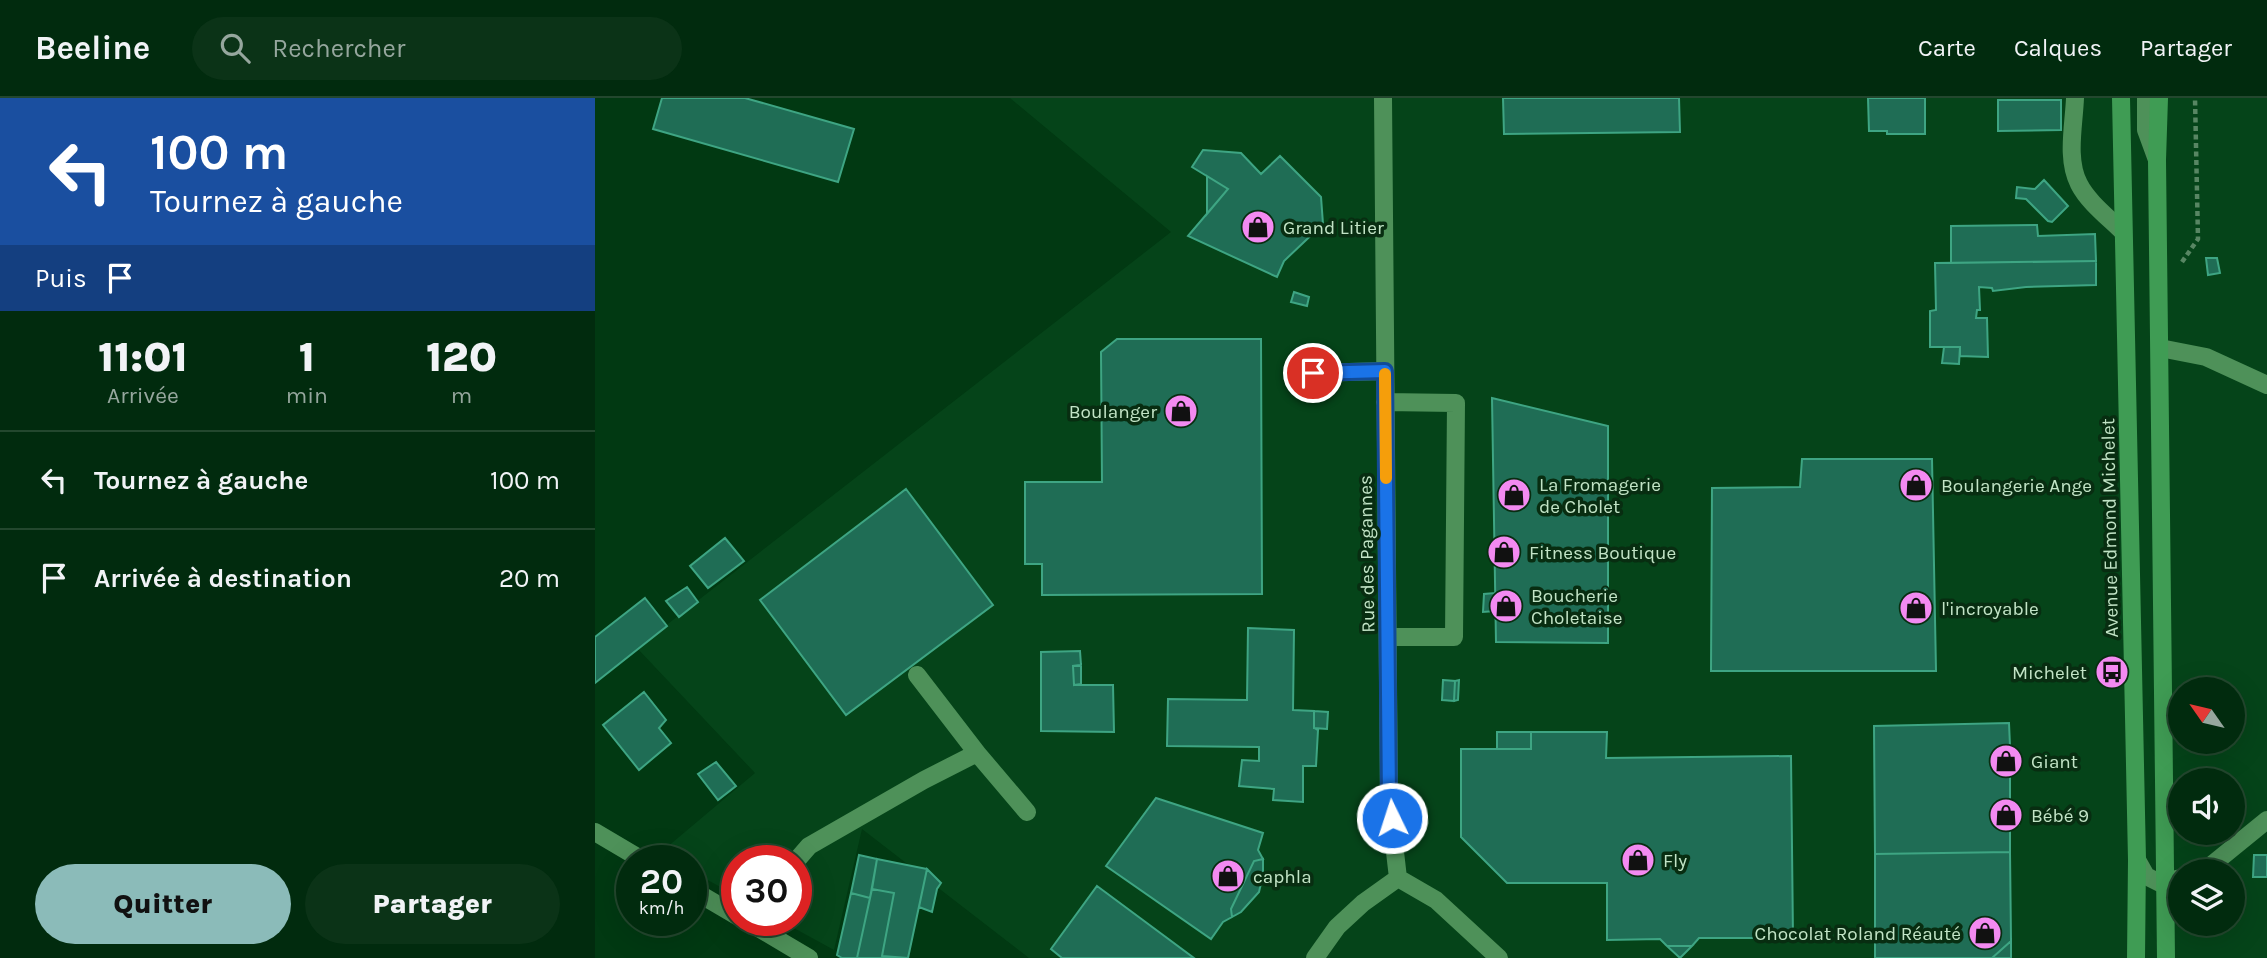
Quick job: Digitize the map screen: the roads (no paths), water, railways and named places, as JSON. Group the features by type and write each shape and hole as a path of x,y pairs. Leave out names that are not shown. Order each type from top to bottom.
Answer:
{"main road":[{"name":"Avenue Edmond Michelet","path":"2121,98 2137,860 2136,958"},
{"path":"2159,98 2159,348 2172,859"},
{"path":"2166,958 2168,936"}],"street":[{"name":"Rue des Pagannes","path":"1383,98 1389,800 1398,878"},
{"path":"2075,98 2072,160 2079,184 2123,232"},
{"path":"2146,98 2146,130 2157,160"},
{"path":"2159,348 2206,357 2267,385"},
{"path":"1313,373 1385,371"},
{"path":"1385,402 1456,403 1454,638 1388,637"},
{"path":"917,675 977,753 1027,811"},
{"path":"811,845 916,784 977,753"},
{"path":"2219,859 2267,820"},
{"path":"595,832 617,845"},
{"path":"2137,860 2146,876 2160,883 2168,882"},
{"path":"1315,958 1337,927 1363,903 1398,878 1436,900 1499,958"},
{"path":"773,936 809,958"}],"place":[{"name":"Grand Litier","path":"1258,227"},
{"name":"Boulanger","path":"1181,411"},
{"name":"Boulangerie Ange","path":"1916,485"},
{"name":"La Fromagerie de Cholet","path":"1514,495"},
{"name":"Fitness Boutique","path":"1504,552"},
{"name":"Boucherie Choletaise","path":"1506,606"},
{"name":"l'incroyable","path":"1916,608"},
{"name":"Michelet","path":"2112,672"},
{"name":"Giant","path":"2006,761"},
{"name":"Bébé 9","path":"2006,815"},
{"name":"Fly","path":"1638,860"},
{"name":"caphla","path":"1228,876"},
{"name":"Chocolat Roland Réauté","path":"1985,933"}]}
